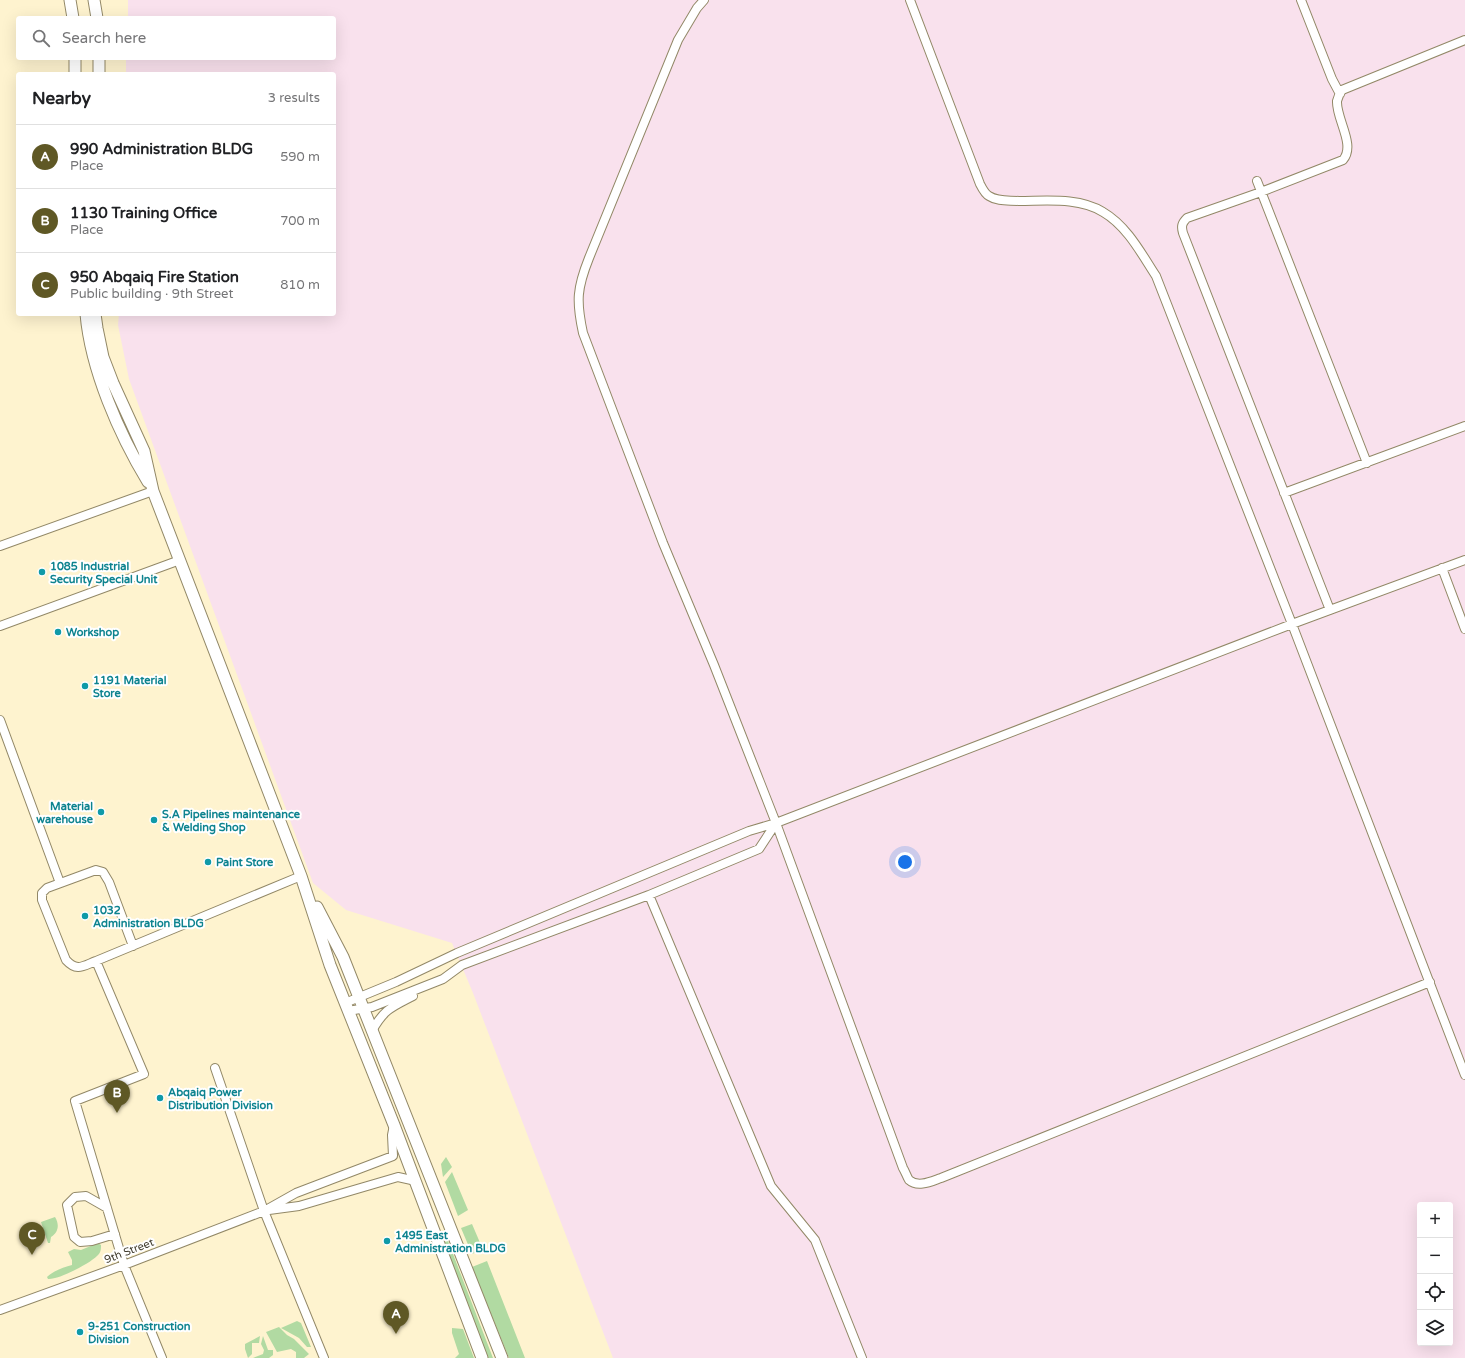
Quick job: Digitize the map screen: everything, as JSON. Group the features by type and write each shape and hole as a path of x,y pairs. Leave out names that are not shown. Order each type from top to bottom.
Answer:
{"street":[{"path":"70,0 73,16"},
{"path":"94,0 97,16"},
{"path":"704,0 696,8 678,40 668,62 582,276 577,306 583,333 658,529 714,665 776,823 902,1168 909,1180 916,1184 941,1178 1430,982"},
{"path":"910,0 980,184 986,194 999,200 1059,201 1076,203 1090,206 1102,211 1113,218 1125,232 1156,276 1292,624 1465,1075"},
{"path":"1301,0 1332,79 1340,94"},
{"path":"1330,610 1182,228 1182,223 1187,218 1261,192 1343,160 1347,156 1347,140 1337,106 1337,99 1342,90 1351,85 1465,40"},
{"path":"75,60 75,72"},
{"path":"99,60 99,72"},
{"path":"1257,182 1367,463"},
{"path":"86,316 87,329 94,360 104,388 134,458 153,491 180,560 301,876 330,965 416,1181 482,1358"},
{"path":"95,316 103,357 113,383 144,451 153,491"},
{"path":"1284,493 1465,426"},
{"path":"0,546 153,491"},
{"path":"0,626 180,560"},
{"path":"347,1007 359,997 396,982 457,953 742,834 776,823 1292,624 1465,560"},
{"path":"1442,568 1465,629"},
{"path":"0,720 60,883"},
{"path":"372,1031 386,1010 443,979 462,966 649,895 759,849 776,823"},
{"path":"133,946 109,882 103,872 96,870 47,888 42,893 42,900 66,960 71,966 77,968 133,946 301,876"},
{"path":"301,876 343,957 502,1358"},
{"path":"649,895 771,1186 815,1240 862,1358"},
{"path":"96,961 144,1074 75,1101 124,1265 162,1358"},
{"path":"347,1007 372,1007 443,979"},
{"path":"215,1068 264,1210 324,1358"},
{"path":"264,1210 296,1193 393,1156 392,1135 394,1125"},
{"path":"264,1210 299,1206 398,1177 416,1181"},
{"path":"107,1208 86,1196 75,1197 68,1205 74,1237 80,1242 92,1241 115,1234"},
{"name":"9th Street","path":"0,1310 124,1265 264,1210"}],"shaded area":[{"path":"128,0 1465,0 1465,1358 613,1358 473,993 452,943 346,910 313,883 129,379 118,325 119,316 336,316 336,72 126,72 126,60 336,60 336,16 128,16"}],"green space":[{"path":"446,1157 452,1167 443,1177 441,1164"},
{"path":"452,1172 468,1210 458,1216 445,1182"},
{"path":"55,1217 58,1228 51,1237 50,1243 48,1243 41,1222"},
{"path":"472,1224 481,1245 481,1250 472,1254 461,1228"},
{"path":"448,1241 493,1358 486,1358 444,1242"},
{"path":"98,1243 101,1245 100,1251 93,1259 66,1274 53,1279 48,1279 47,1277 52,1273 72,1265 72,1260 68,1252 74,1249 81,1250"},
{"path":"487,1261 525,1358 509,1358 472,1267"},
{"path":"297,1321 301,1323 311,1347 307,1347 299,1338 281,1328"},
{"path":"279,1327 309,1354 304,1358 296,1358 296,1352 291,1349 277,1352 266,1332"},
{"path":"452,1328 463,1329 474,1358 455,1358 459,1354 452,1333"},
{"path":"260,1336 259,1343 252,1343 252,1354 248,1358 245,1344"},
{"path":"263,1336 268,1350 273,1350 273,1355 269,1358 253,1358 263,1354 264,1350 261,1344"}],"place":[{"name":"1085 Industrial Security Special Unit","path":"42,572"},
{"name":"Workshop","path":"58,632"},
{"name":"1191 Material Store","path":"85,686"},
{"name":"Material warehouse","path":"101,812"},
{"name":"S.A Pipelines maintenance & Welding Shop","path":"154,820"},
{"name":"Paint Store","path":"208,862"},
{"name":"1032 Administration BLDG","path":"85,916"},
{"name":"Abqaiq Power Distribution Division","path":"160,1098"},
{"name":"1130 Training Office","path":"117,1113"},
{"name":"1495 East Administration BLDG","path":"387,1241"},
{"name":"950 Abqaiq Fire Station","path":"32,1255"},
{"name":"9-251 Construction Division","path":"80,1332"},
{"name":"990 Administration BLDG","path":"396,1334"}]}
